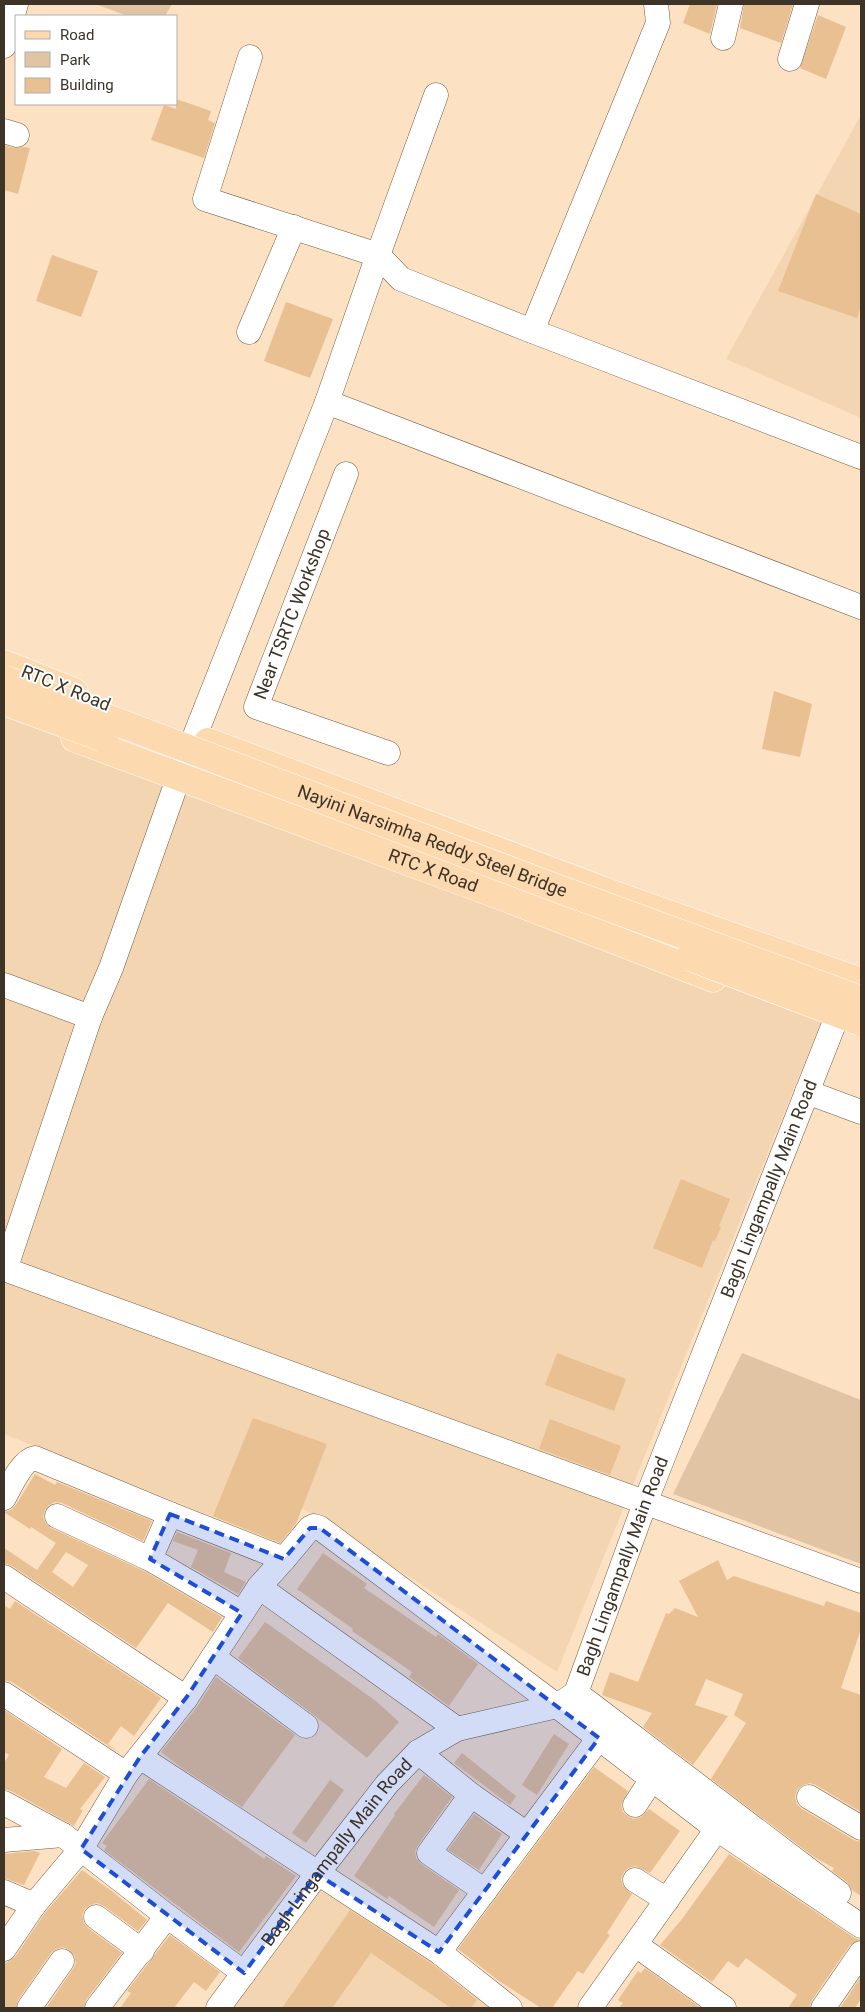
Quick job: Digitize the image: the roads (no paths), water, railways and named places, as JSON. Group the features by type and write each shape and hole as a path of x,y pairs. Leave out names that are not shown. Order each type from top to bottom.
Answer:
{"main road":[{"name":"RTC X Road","path":"4,664 155,724 195,737 858,987"},
{"name":"Nayini Narsimha Reddy Steel Bridge","path":"4,679 529,878 858,987"},
{"name":"Nayini Narsimha Reddy Steel Bridge","path":"4,701 509,888 861,1022"},
{"name":"RTC X Road","path":"4,712 507,898 861,1035"}],"street":[{"path":"4,46 16,4"},
{"path":"532,331 658,23 656,4"},
{"path":"723,38 731,4"},
{"path":"790,59 807,4"},
{"path":"250,57 205,199 378,255 401,279 861,457"},
{"path":"436,95 327,402 179,776 111,968 90,1017 4,1269 861,1581"},
{"path":"249,332 294,227"},
{"path":"327,402 861,607"},
{"name":"Near TSRTC Workshop","path":"346,474 256,707 388,753"},
{"path":"4,985 90,1017"},
{"name":"Bagh Lingampally Main Road","path":"218,2008 317,1874 387,1784 418,1752 457,1729 567,1699 833,1024 858,987"},
{"path":"806,1092 861,1112"},
{"path":"4,1498 26,1461 35,1458 284,1559"},
{"path":"150,1559 170,1514"},
{"path":"57,1516 150,1559 242,1613"},
{"path":"4,1949 34,1905 72,1842 186,1698 259,1587 310,1528 314,1526 320,1528 567,1699 861,1920"},
{"path":"4,1577 186,1698"},
{"path":"259,1587 457,1729"},
{"path":"213,1657 306,1726"},
{"path":"4,1694 133,1765 317,1874 439,1952 510,2008"},
{"path":"567,1699 599,1738 723,1833 861,1920"},
{"path":"439,1952 599,1738"},
{"path":"418,1752 471,1795 527,1834"},
{"path":"635,1805 652,1779"},
{"path":"471,1795 429,1852 485,1891"},
{"path":"808,1797 861,1828"},
{"path":"4,1803 72,1842 166,1916 244,1973"},
{"path":"606,2008 667,1900 723,1833"},
{"path":"590,2008 641,1948 723,1833"},
{"path":"4,1840 72,1842"},
{"path":"635,1880 667,1900"},
{"path":"4,1892 34,1905"},
{"path":"97,2008 142,1951 166,1916"},
{"path":"96,1917 142,1951"},
{"path":"641,1948 724,2008"},
{"path":"823,2008 861,1953"},
{"path":"29,2008 62,1961"}]}
